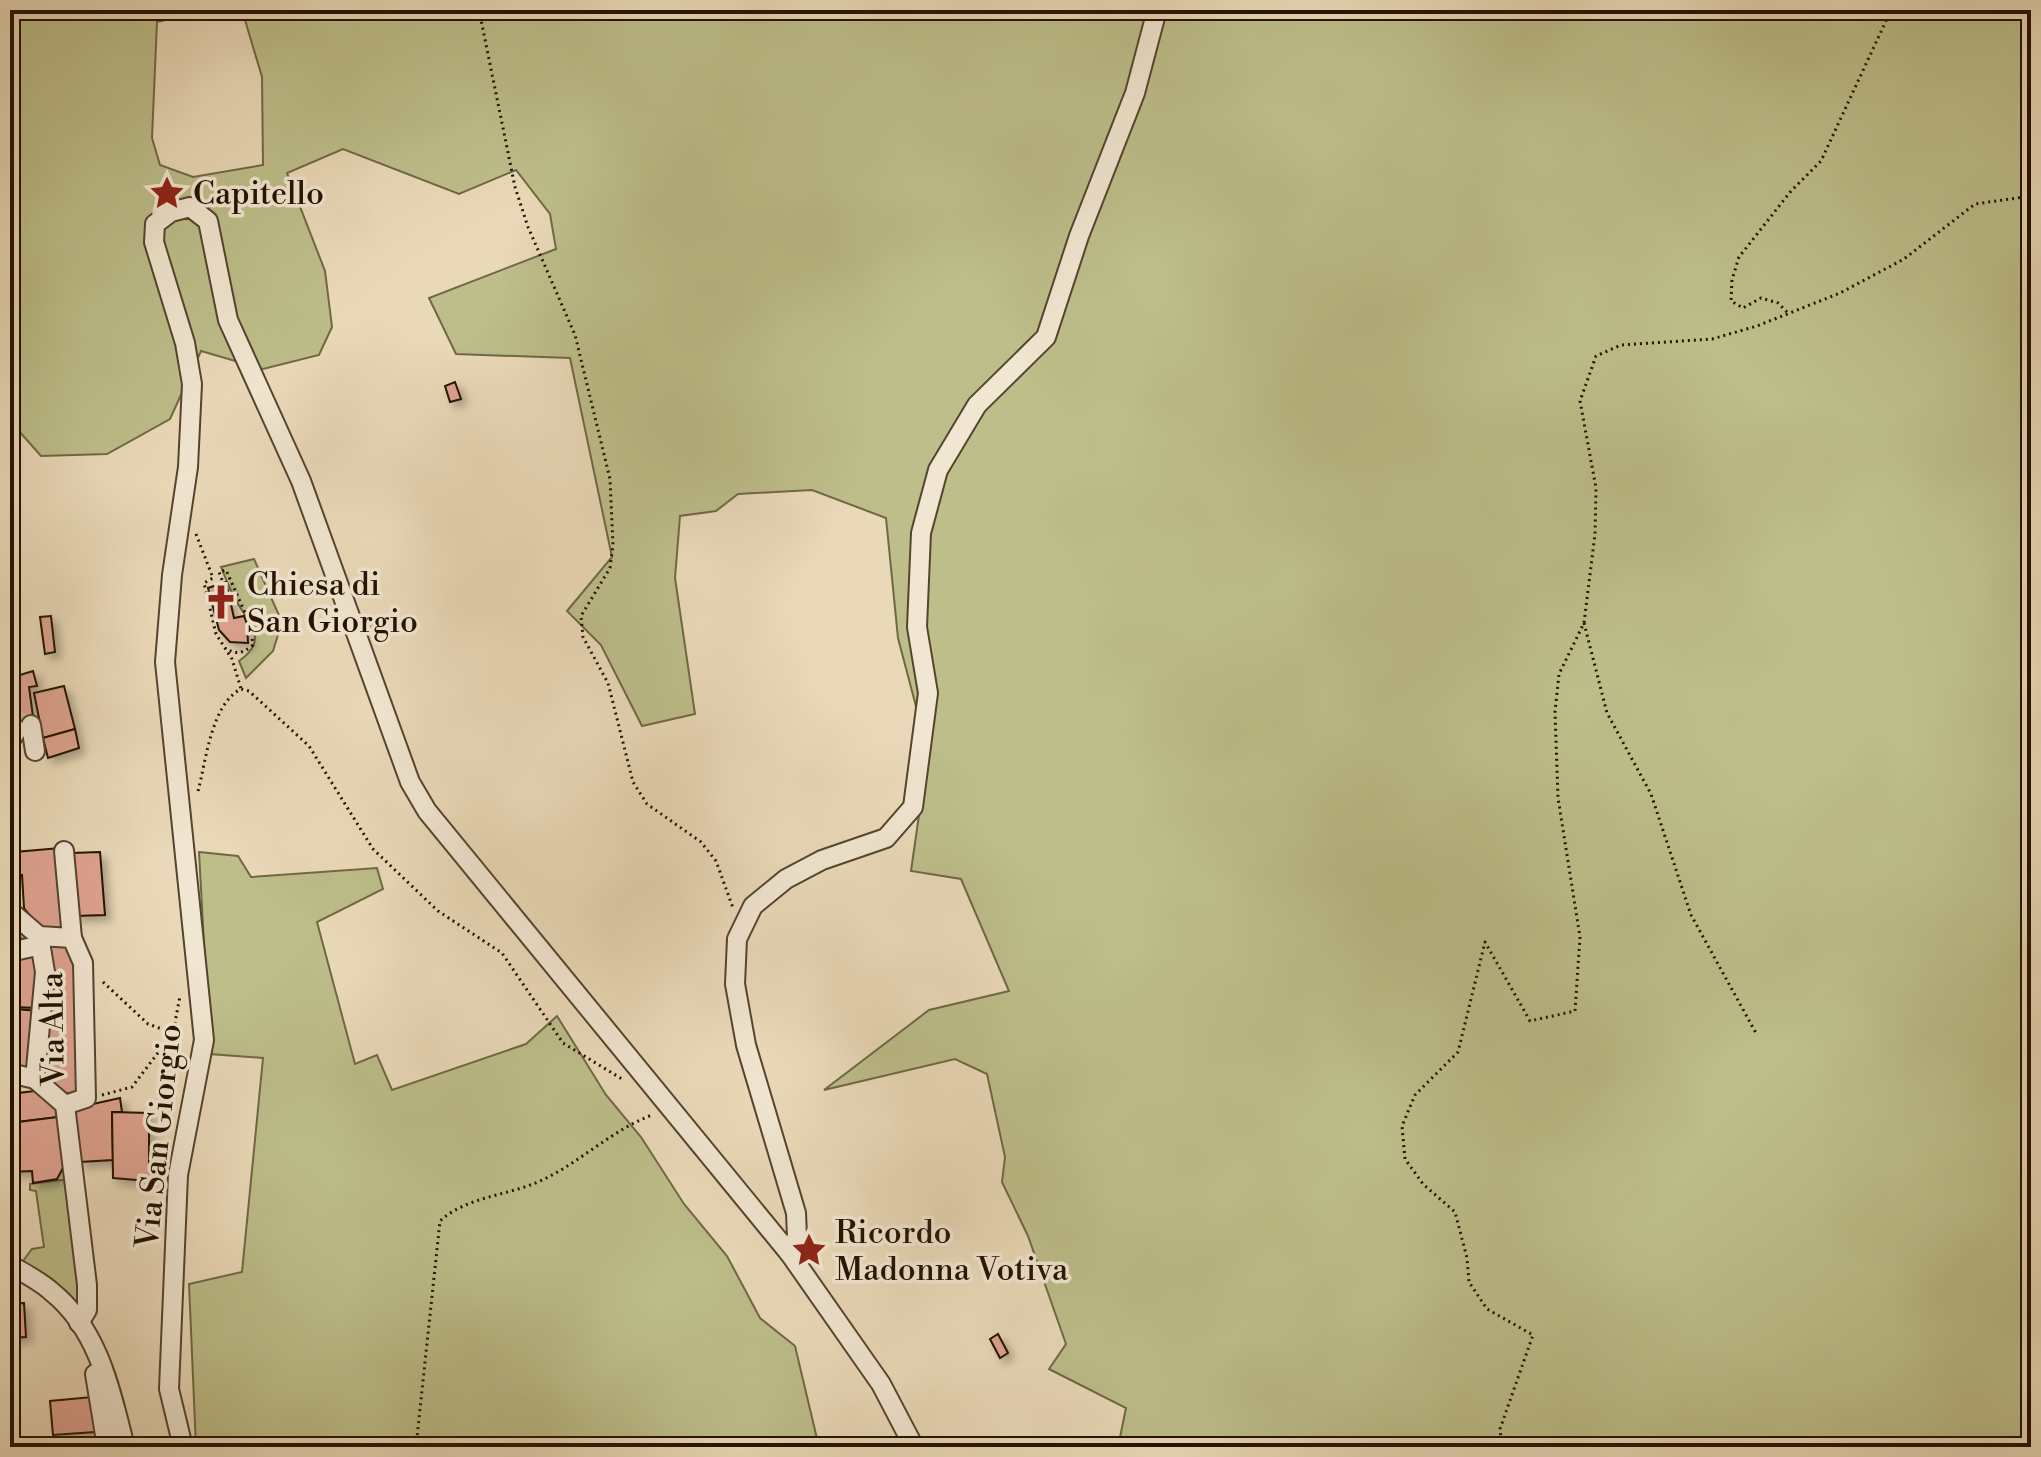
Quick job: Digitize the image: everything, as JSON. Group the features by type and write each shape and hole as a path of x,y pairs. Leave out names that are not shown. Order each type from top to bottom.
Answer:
{"street":[{"path":"790,1254 797,1236 796,1213 746,1045 735,984 737,939 753,906 786,879 822,860 886,838 913,807 928,693 917,627 921,533 938,470 977,405 1046,337 1079,236 1135,93 1157,10"},
{"name":"Via San Giorgio","path":"183,1447 169,1389 178,1190 204,1040 165,662 188,467 192,384 185,343 154,242 155,224 171,212 190,207 208,221 228,320 301,481 410,782 427,811 670,1108"},
{"path":"19,732 35,751"},
{"name":"Via Alta","path":"64,851 72,938 83,963 86,1098 65,1105"},
{"path":"10,911 40,940 45,972 35,1079"},
{"name":"Via Alta","path":"10,952 40,940 72,938"},
{"path":"11,1075 35,1079 65,1105 80,1217 87,1310 79,1323"},
{"path":"670,1108 790,1254 881,1384 914,1447"},
{"path":"80,1217 88,1196"},
{"path":"10,1265 53,1292 79,1323 104,1365 125,1447"},
{"path":"104,1365 94,1371 107,1447"}],"path":[{"path":"479,10 515,187 528,227 575,335 610,479 613,545 610,568 581,616 583,637 608,683 633,782 647,804 687,829 716,861 728,889 737,939"},
{"path":"1788,314 1778,303 1761,298 1743,308 1731,301 1732,280 1739,257 1791,191 1821,161 1891,10"},
{"path":"1502,1447 1500,1429 1533,1335 1487,1309 1469,1282 1467,1258 1455,1212 1423,1184 1405,1159 1402,1126 1415,1095 1458,1052 1485,942 1530,1021 1575,1011 1580,937 1558,798 1555,712 1559,674 1584,623 1595,534 1596,488 1580,401 1596,356 1621,345 1712,339 1788,314 1840,293 1904,259 1975,204 2031,196"},
{"path":"180,520 192,524 213,578"},
{"path":"221,646 234,654 244,653 253,645 250,624 226,570 219,572 222,580 213,578 204,583 221,646 232,659 241,689"},
{"path":"1584,623 1607,713 1651,794 1691,915 1756,1033"},
{"path":"197,795 217,719 234,693 241,689 249,691 309,746 373,849 438,911 502,953 563,1043 630,1084"},
{"path":"83,963 148,1024 173,1033 132,1087 86,1098"},
{"path":"416,1447 440,1221 462,1205 535,1184 570,1165 630,1123 670,1108"}],"green space":[{"path":"10,10 206,10 157,22 152,138 160,165 193,177 263,165 262,77 242,10 2031,10 2031,1447 1118,1447 1126,1408 1049,1369 1066,1344 1028,1236 1002,1182 1005,1157 987,1074 955,1059 824,1090 929,1010 1009,991 961,879 911,871 928,752 898,638 886,518 812,490 738,494 716,511 680,516 675,578 695,714 642,726 601,645 567,611 612,557 570,358 456,354 429,298 556,249 550,214 516,170 459,194 343,149 287,173 325,271 332,327 319,355 263,369 201,351 170,419 107,454 41,456 10,421 10,221 17,220 18,155 10,138"},
{"path":"254,559 282,622 273,651 246,678 239,661 249,653 255,638 250,622 234,597 221,567"},
{"path":"199,852 238,856 251,877 377,868 383,889 317,922 355,1064 377,1055 392,1090 526,1044 557,1016 606,1095 641,1137 684,1204 727,1256 760,1318 795,1346 819,1447 196,1447 189,1284 242,1272 263,1058 210,1054"},
{"path":"69,1179 83,1307 23,1261 32,1249 44,1247 36,1191 30,1190 30,1184"}],"building":[{"path":"455,382 461,399 450,402 445,386"},
{"name":"Chiesa di San Giorgio","path":"226,582 234,618 244,616 247,624 248,643 230,642 219,630 208,588"},
{"path":"51,616 55,652 45,654 40,617"},
{"path":"377,618 380,629 368,632 365,620"},
{"path":"33,671 37,686 29,687 34,724 10,733 10,678"},
{"path":"64,686 75,729 43,738 34,693"},
{"path":"75,729 79,748 48,758 43,738"},
{"path":"60,848 69,932 45,935 24,908 22,875 17,876 15,852"},
{"path":"100,852 105,915 75,916 71,853"},
{"path":"10,914 18,920 21,944 10,945"},
{"path":"47,941 62,941 78,956 82,1093 54,1094 39,1062"},
{"path":"39,951 39,1008 10,1007 10,957"},
{"path":"15,1009 39,1011 27,1074 10,1070 10,1024"},
{"path":"43,1090 54,1100 58,1117 10,1123 10,1094"},
{"path":"120,1098 122,1112 112,1112 113,1160 80,1162 75,1108"},
{"path":"112,1112 149,1113 149,1181 113,1178"},
{"path":"58,1117 64,1166 57,1179 33,1183 32,1171 10,1172 10,1123"},
{"path":"24,1303 26,1337 10,1338 10,1304"},
{"path":"998,1334 1008,1353 1000,1358 990,1339"},
{"path":"92,1397 95,1432 53,1435 50,1401"}],"tunnel":[{"path":"17,730 29,713 31,725"}],"place":[{"name":"Capitello","path":"167,193"},
{"name":"Chiesa di San Giorgio","path":"221,602"},
{"name":"Ricordo Madonna Votiva","path":"809,1250"}]}
